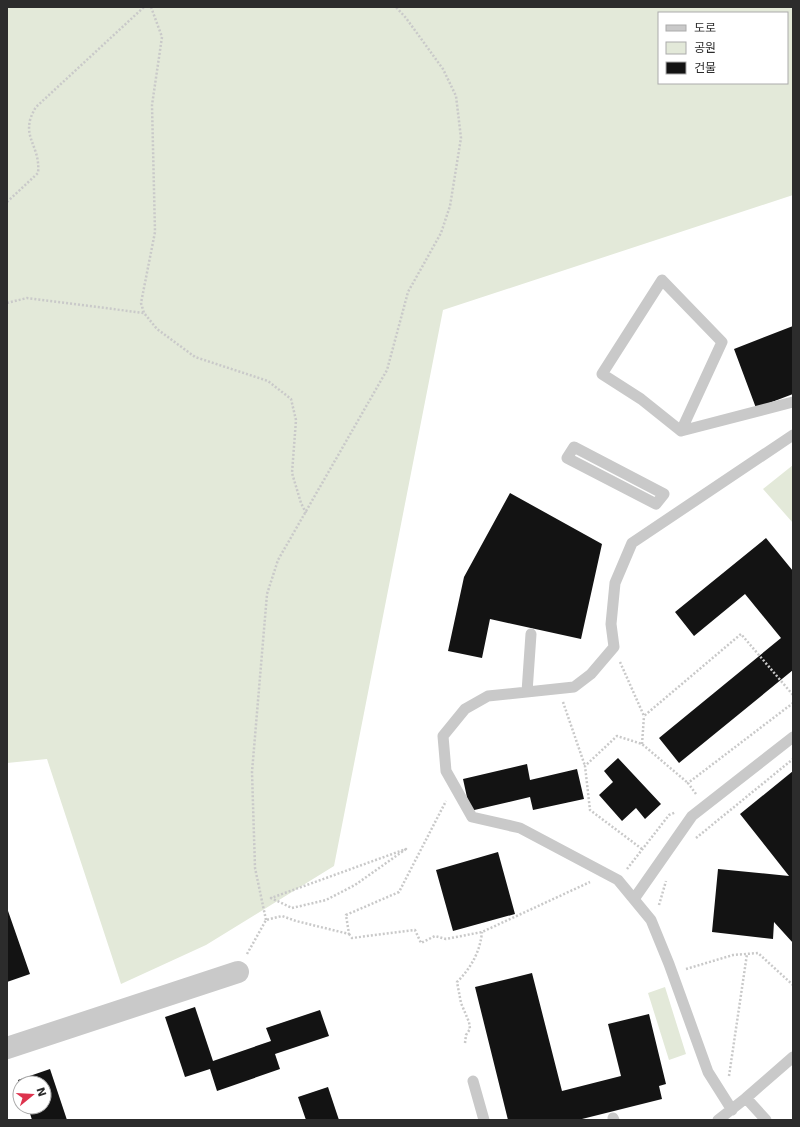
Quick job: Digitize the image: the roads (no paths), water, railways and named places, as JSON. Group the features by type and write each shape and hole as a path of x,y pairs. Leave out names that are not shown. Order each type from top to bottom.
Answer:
{"street":[{"path":"7,1048 238,972"}],"lane":[{"path":"662,280 722,342 681,431 641,398 602,374 662,280"},
{"path":"681,431 793,402"},
{"path":"732,1110 708,1072 651,920 618,880 606,875 520,828 472,817 453,787 446,771 443,736 465,709 488,696 574,687 591,674 614,647 611,624 615,583 632,543 671,515 793,435"},
{"path":"574,447 664,494 659,500 656,504 567,458 574,447"},
{"path":"659,500 671,515"},
{"path":"527,692 531,634"},
{"path":"634,899 692,816 793,737"},
{"path":"718,1120 732,1110 793,1057"},
{"path":"473,1081 484,1120"},
{"path":"746,1098 766,1120"}]}
